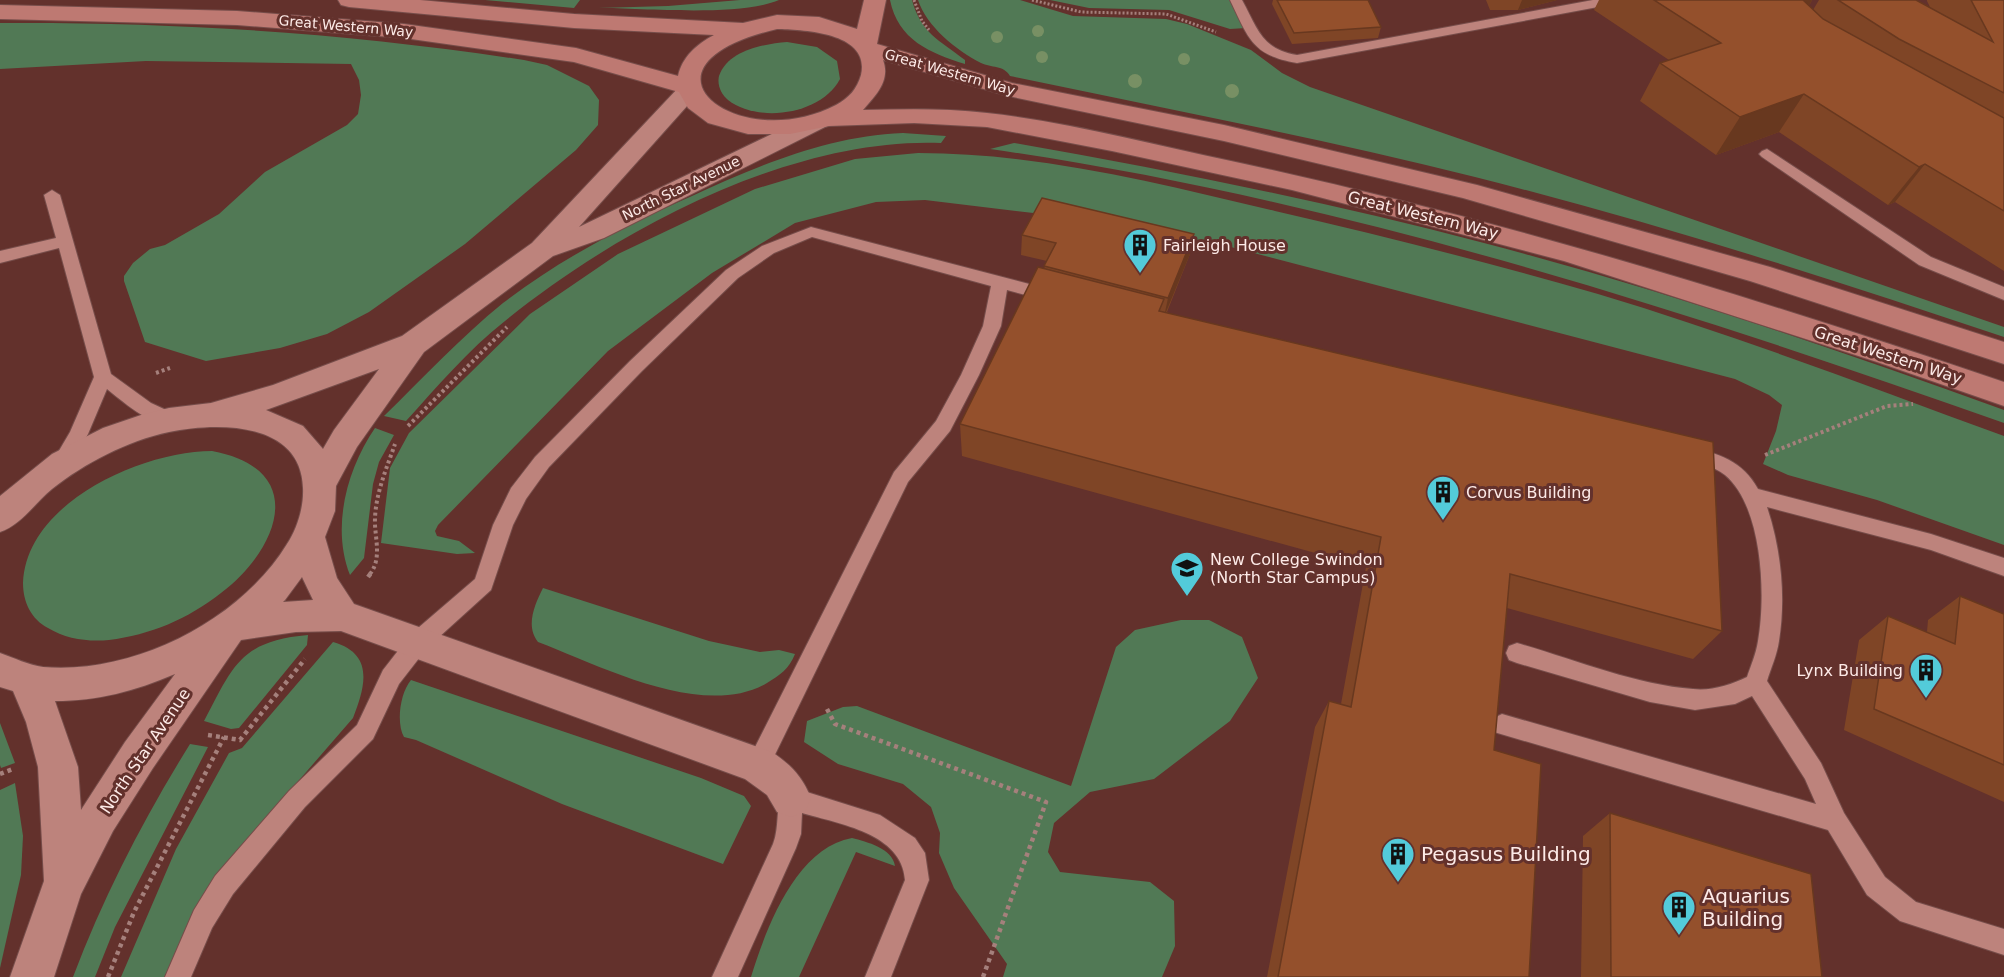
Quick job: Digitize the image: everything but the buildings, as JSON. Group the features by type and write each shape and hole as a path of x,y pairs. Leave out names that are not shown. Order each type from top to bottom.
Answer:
{"main road":[{"name":"Great Western Way","path":"349,0 594,22 742,29"},
{"path":"867,47 875,0"},
{"path":"777,22 805,2"},
{"name":"Great Western Way","path":"0,12 237,18 415,32 576,55 687,89"},
{"path":"777,22 803,22 829,26 848,33 867,47 876,68 869,89 849,107 822,120 775,128 736,125 702,110 687,89 687,72 700,53 718,39 742,29 777,22"},
{"name":"Great Western Way","path":"867,47 993,86 1224,133 1468,192 1760,274 2004,353"},
{"name":"Great Western Way","path":"822,120 914,116 987,120 1112,143 1292,182 1582,257 1888,354 2004,394"}],"street":[{"name":"North Star Avenue","path":"0,518 24,494 60,466 125,433 170,420 210,415 281,394 413,344 542,250 598,192 687,89"},
{"name":"North Star Avenue","path":"542,250 594,232 822,120"},
{"name":"North Star Avenue","path":"321,484 345,439 413,344"},
{"name":"North Star Avenue","path":"13,675 69,684 124,676 189,652 233,626 279,584 309,540 319,511 321,484 318,472 308,451 292,434 256,419 210,415"},
{"path":"0,494 60,466"},
{"path":"309,540 321,582 340,615"},
{"path":"233,626 296,616 340,615 419,641 758,765 781,782 790,798"},
{"name":"North Star Avenue","path":"33,977 65,882 99,820 156,733 233,626"},
{"name":"North Star Avenue","path":"13,675 54,751 58,767 63,820 65,882"}],"lane":[{"path":"1236,0 1262,48 1274,55 1298,58 1614,0"},
{"path":"1767,154 1925,261 2004,294"},
{"path":"51,195 103,377 144,408 170,420"},
{"path":"178,977 203,919 224,885 297,799 364,732 391,677 419,641 484,584 503,525 518,494 542,462 718,283 760,252 790,238 811,232 1066,300"},
{"path":"0,257 64,241"},
{"path":"758,765 901,477 943,426 970,375 992,326 1000,282"},
{"path":"60,466 79,434 103,377"},
{"path":"1516,653 1650,692 1695,700 1735,694 1756,682 1769,641 1772,605 1763,528 1752,495 1743,480 1731,469 1670,449"},
{"path":"1752,495 1931,542 2004,567"},
{"path":"1756,682 1813,771 1836,821 1876,886 1909,912 2004,942"},
{"path":"1502,725 1836,821"},
{"path":"725,977 784,848 789,834 790,798 880,826 909,846 916,857 919,870 917,880 878,977"}],"path":[{"path":"1032,0 1081,12 1166,14 1262,48"},
{"path":"401,433 509,325"},
{"path":"1731,469 1887,406 1919,403"},
{"path":"156,733 240,740 377,565 375,521 379,492 385,468 397,438"},
{"path":"825,706 835,724 1046,802 983,977"},
{"path":"108,977 134,912 224,738"},
{"path":"0,774 54,751"}],"green space":[{"path":"485,0 580,0 574,8"},
{"path":"740,0 779,0 762,5 716,10 598,8 668,6"},
{"path":"890,0 912,0 926,28 939,41 965,60 965,64 917,43 900,25"},
{"path":"918,0 1020,0 1073,16 1166,19 1187,24 1251,50 1282,73 1310,87 2004,327 2004,337 1741,252 1542,194 1359,149 1010,76 1001,68 985,65 952,44 928,19"},
{"path":"1050,0 1234,0 1246,28 1230,29 1169,10 1089,8"},
{"path":"0,23 198,27 263,31 393,43 524,60 547,65 589,86 599,100 598,125 576,150 465,244 369,312 327,334 280,348 206,361 145,342 124,276 133,263 150,249 165,245 219,214 265,172 347,125 358,114 361,95 359,80 351,64 146,61 0,69"},
{"path":"787,42 817,47 837,61 840,79 831,91 805,107 789,112 756,112 741,107 726,98 720,89 719,76 730,60 748,50 768,44"},
{"path":"903,133 946,136 941,143 884,145 826,155 767,172 710,195 653,223 550,287 491,332 406,421 384,416 487,316 570,257 667,207 769,163 821,146 875,135"},
{"path":"1014,143 1309,201 1426,228 1550,261 1746,320 1940,387 2004,410 2004,423 1755,338 1503,261 1249,196 1120,170 990,149"},
{"path":"918,153 964,154 1053,164 1142,180 1315,220 1598,294 1802,362 2004,436 2004,545 1877,500 1788,475 1763,464 1776,431 1782,405 1769,395 1735,379 1227,246 1042,214 925,200 876,202 795,223 712,273 608,351 438,525 435,531 437,536 459,541 475,553 457,554 381,543 390,468 409,433 530,314 618,254 755,189 855,159"},
{"path":"375,428 394,435 379,462 373,484 364,558 350,575 344,557 342,538 345,499 357,462"},
{"path":"212,451 243,460 263,474 273,492 275,512 270,533 242,575 221,593 182,618 154,630 124,638 101,641 77,639 55,632 37,620 26,603 23,590 29,554 44,528 66,506 93,487 123,471 184,453"},
{"path":"543,588 709,641 760,652 779,650 795,654 787,668 776,677 741,693 713,696 683,693 652,685 538,642 534,636 532,622 534,608"},
{"path":"1181,620 1209,620 1242,637 1258,678 1230,721 1154,779 1090,792 1054,823 1048,852 1060,872 1150,882 1174,901 1175,946 1162,977 1003,977 1007,964 954,888 939,853 940,833 931,807 903,784 838,764 804,742 807,721 843,707 857,706 1071,786 1116,647 1135,630"},
{"path":"308,635 307,645 239,728 231,729 204,721 232,671 253,650 285,638"},
{"path":"333,642 346,647 356,655 361,663 363,683 353,718 242,846 167,977 121,977 176,849 229,753 242,748"},
{"path":"411,680 701,778 744,796 751,806 723,864 562,804 416,740 404,737 400,724 400,708 404,692"},
{"path":"0,723 15,763 1,768 0,765"},
{"path":"190,744 208,747 115,927 95,977 73,977 98,916 126,858"},
{"path":"15,783 23,836 21,875 0,968 0,790"},
{"path":"852,838 884,850 895,866 856,852 799,977 751,977 775,914 799,873 815,857 832,845"}],"place":[{"name":"Fairleigh House","path":"1140,274"},
{"name":"Corvus Building","path":"1443,521"},
{"name":"New College Swindon (North Star Campus)","path":"1187,597"},
{"name":"Lynx Building","path":"1926,699"},
{"name":"Pegasus Building","path":"1398,883"},
{"name":"Aquarius Building","path":"1679,936"}]}
